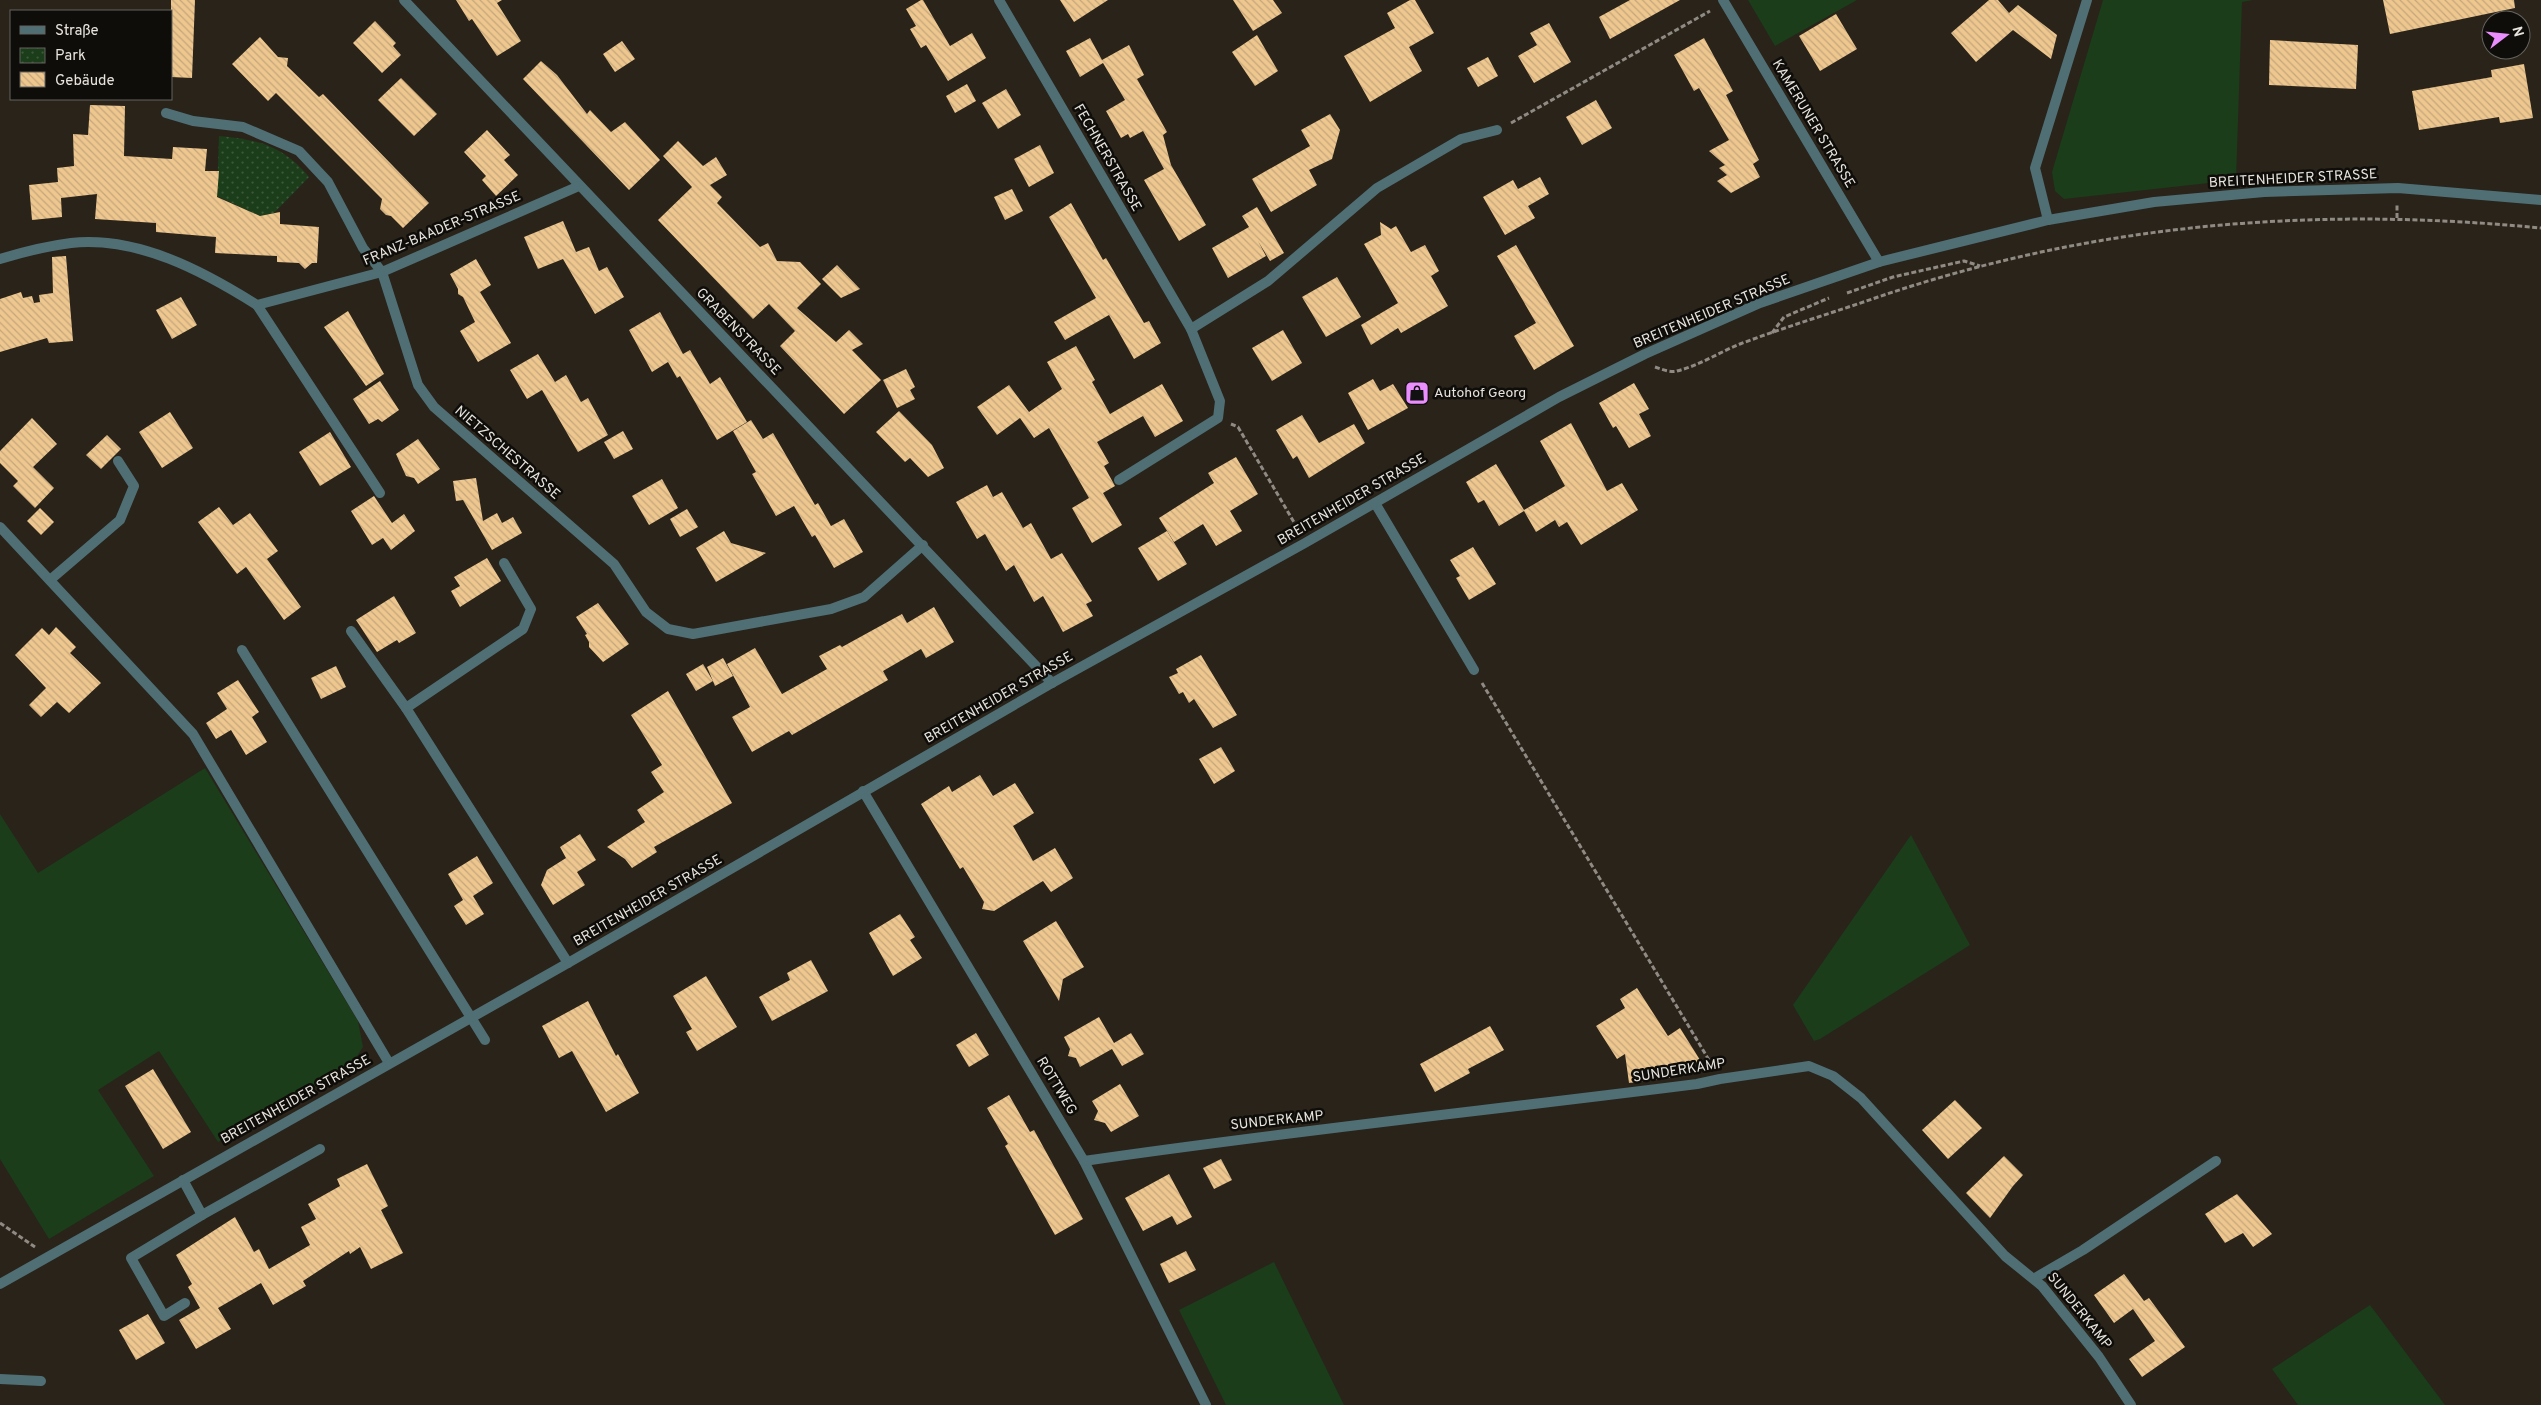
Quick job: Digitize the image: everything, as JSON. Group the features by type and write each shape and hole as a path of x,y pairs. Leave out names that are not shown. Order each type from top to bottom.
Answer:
{"street":[{"name":"GRABENSTRASSE","path":"404,0 1052,683"},
{"name":"FECHNERSTRASSE","path":"999,0 1191,329 1220,401 1218,418"},
{"path":"2048,220 2035,168 2087,0"},
{"name":"KAMERUNER STRASSE","path":"1724,1 1879,262"},
{"name":"NIETZSCHESTRASSE","path":"166,113 193,121 244,126 299,152 328,182 363,248 382,272 418,385 434,407 614,564 646,612 668,629 693,634 831,609 864,597 923,545"},
{"path":"1191,329 1268,281 1376,188 1461,139 1497,130"},
{"name":"FRANZ-BAADER-STRASSE","path":"257,305 382,272 580,186"},
{"name":"BREITENHEIDER STRASSE","path":"0,1284 48,1255 568,963 1052,683 1305,543 1559,397 1645,354 1760,303 1879,262 2048,220 2154,202 2264,192 2398,188 2541,200"},
{"path":"0,259 73,243 117,245 165,256 220,282 257,305 380,493"},
{"path":"1119,480 1218,418"},
{"path":"50,580 120,520 134,486 118,462"},
{"path":"1375,503 1474,670"},
{"path":"0,527 193,734 389,1063"},
{"path":"406,708 522,629 531,608 504,563"},
{"path":"351,631 406,708 568,963"},
{"path":"242,650 485,1040"},
{"name":"ROTTWEG","path":"863,791 1084,1161 1206,1405"},
{"name":"SUNDERKAMP","path":"1084,1161 1209,1143 1459,1115 1697,1084 1809,1066 1833,1076 1861,1098 2006,1256 2035,1278 2099,1357 2131,1405"},
{"path":"185,1302 164,1316 131,1258 202,1215 320,1149"},
{"path":"2035,1278 2084,1250 2216,1161"},
{"path":"183,1180 202,1215"},
{"path":"0,1379 41,1382"}],"path":[{"path":"1497,130 1724,1"},
{"path":"1652,367 1675,372 1771,334 1891,293 1981,266 2055,247 2105,238 2268,221 2337,218 2436,219 2541,228"},
{"path":"1839,295 1893,277 1964,261 1981,266"},
{"path":"1771,334 1784,317 1830,298"},
{"path":"1218,418 1238,427 1305,543"},
{"path":"1474,670 1720,1079"},
{"path":"0,1223 48,1255"}],"green space":[{"path":"1748,0 1857,0 1775,46"},
{"path":"2103,0 2253,0 2242,2 2236,180 2064,199 2055,191 2052,172"},
{"path":"219,136 258,142 269,146 289,158 309,177 274,213 260,216 217,196"},
{"path":"205,768 358,1021 363,1047 350,1067 218,1142 159,1051 98,1090 154,1176 49,1239 0,1159 0,814 38,873"},
{"path":"1911,835 1970,945 1814,1041 1793,1005"},
{"path":"1274,1262 1344,1405 1226,1405 1179,1310"},
{"path":"2370,1305 2445,1405 2298,1405 2272,1369"}],"building":[{"path":"171,0 195,0 192,78 172,77"},
{"path":"456,0 502,0 497,3 521,41 497,56 472,19 469,21"},
{"path":"923,0 950,46 972,33 986,58 948,81 926,45 921,48 910,29 916,26 906,9"},
{"path":"1060,0 1108,0 1074,22"},
{"path":"1233,0 1273,0 1282,13 1253,31"},
{"path":"1410,0 1415,0 1434,33 1409,47 1422,71 1370,102 1344,56 1395,28 1387,13"},
{"path":"1630,0 1680,0 1610,39 1599,17"},
{"path":"1989,0 1998,0 2009,13 2018,5 2057,35 2051,59 2013,30 1976,62 1951,33"},
{"path":"2383,0 2514,0 2515,8 2481,10 2481,15 2390,34"},
{"path":"1836,14 1857,49 1820,71 1799,36"},
{"path":"375,21 396,43 393,46 401,55 382,73 353,43"},
{"path":"1549,23 1571,62 1534,83 1518,56 1537,45 1530,33"},
{"path":"1257,35 1278,71 1255,86 1232,52"},
{"path":"260,37 278,57 288,58 287,66 319,97 323,94 429,203 403,228 391,216 386,215 380,209 382,199 276,93 268,101 232,64"},
{"path":"1090,38 1102,60 1129,45 1144,75 1137,79 1167,132 1163,135 1171,165 1206,225 1179,241 1144,180 1164,169 1143,131 1130,138 1128,134 1121,138 1106,111 1125,100 1103,63 1080,77 1066,51"},
{"path":"1704,38 1733,91 1726,95 1759,160 1753,164 1760,177 1731,193 1717,181 1727,175 1719,168 1725,165 1709,151 1729,140 1699,88 1694,91 1674,55"},
{"path":"2270,40 2358,45 2356,89 2269,85"},
{"path":"622,41 635,59 615,72 603,54"},
{"path":"1488,57 1498,76 1478,87 1467,68"},
{"path":"541,61 557,75 587,114 590,110 611,132 625,122 660,160 629,190 523,79"},
{"path":"2524,64 2533,118 2500,123 2499,117 2419,130 2412,91 2492,77 2491,70"},
{"path":"401,78 437,114 414,136 378,100"},
{"path":"967,84 976,101 955,113 946,96"},
{"path":"1006,89 1021,115 998,129 982,103"},
{"path":"1596,100 1612,128 1582,145 1566,117"},
{"path":"90,105 125,106 124,156 172,159 173,147 207,149 205,171 219,171 217,197 260,216 280,212 280,224 319,227 317,263 312,263 305,269 299,263 277,262 277,256 215,253 216,237 156,232 156,223 95,219 97,194 61,198 62,217 32,220 29,185 58,182 57,168 74,166 73,134 88,135"},
{"path":"1330,114 1340,130 1332,159 1309,170 1317,185 1271,212 1252,179 1310,146 1301,130"},
{"path":"487,130 510,155 504,160 518,175 496,196 482,180 486,176 464,152"},
{"path":"678,141 703,166 716,157 727,175 710,185 722,197 717,203 760,247 768,243 777,261 800,262 821,284 797,308 836,342 849,330 863,344 852,350 881,380 844,414 780,346 795,331 769,304 753,319 658,220 692,187 663,156"},
{"path":"1040,145 1054,173 1029,187 1014,159"},
{"path":"1540,177 1549,194 1528,206 1535,218 1505,235 1483,197 1513,180 1518,189"},
{"path":"1012,189 1023,211 1005,220 994,197"},
{"path":"1071,203 1103,260 1106,258 1144,323 1149,321 1161,343 1134,359 1109,315 1065,340 1054,322 1096,298 1049,217"},
{"path":"1257,207 1284,253 1270,261 1258,241 1266,256 1228,278 1212,248 1249,227 1242,216"},
{"path":"563,221 576,252 589,247 599,271 607,267 624,297 595,314 563,259 538,269 524,237"},
{"path":"1380,222 1391,229 1396,226 1411,252 1425,245 1439,271 1431,276 1448,306 1401,333 1398,328 1371,345 1361,325 1398,303 1364,244 1381,235"},
{"path":"1516,245 1574,346 1534,370 1514,336 1536,323 1497,256"},
{"path":"66,256 73,341 49,343 47,338 0,352 0,299 21,292 23,298 32,296 34,303 40,302 39,295 53,293 52,257"},
{"path":"476,259 491,285 480,292 511,343 478,362 460,331 475,322 463,297 458,294 458,289 450,274"},
{"path":"837,265 860,289 841,298 822,279"},
{"path":"1337,277 1361,317 1326,337 1302,297"},
{"path":"181,297 197,325 172,339 156,310"},
{"path":"348,311 384,374 366,386 324,327"},
{"path":"660,312 683,354 690,350 710,384 720,377 747,422 717,440 680,376 677,378 668,362 652,372 629,330"},
{"path":"1283,330 1302,363 1272,381 1252,348"},
{"path":"1076,346 1095,380 1092,382 1110,414 1162,384 1183,421 1155,437 1143,416 1097,442 1109,463 1104,466 1115,486 1103,493 1122,525 1092,543 1072,508 1089,498 1049,428 1034,438 1020,418 997,435 977,407 1009,385 1029,412 1062,389 1047,362"},
{"path":"538,354 555,382 566,375 581,402 588,398 608,435 578,452 542,390 527,399 510,370"},
{"path":"906,369 915,387 910,390 915,399 897,408 883,380"},
{"path":"1373,379 1380,391 1393,384 1408,408 1368,430 1348,393"},
{"path":"380,381 399,410 382,422 378,419 369,424 353,399"},
{"path":"1634,383 1649,409 1639,414 1651,436 1629,448 1616,426 1613,428 1599,403"},
{"path":"899,411 932,445 944,468 928,477 910,458 905,462 876,432"},
{"path":"170,412 193,448 162,468 139,432"},
{"path":"1302,415 1319,443 1354,424 1365,443 1309,478 1297,456 1293,459 1276,430"},
{"path":"32,418 57,444 33,467 54,488 35,508 13,486 18,481 0,463 0,451"},
{"path":"751,420 763,439 773,433 815,505 818,503 831,526 844,519 863,552 834,568 815,535 812,537 794,506 776,516 752,474 756,472 733,431"},
{"path":"1571,423 1607,491 1622,483 1638,510 1581,545 1567,522 1559,527 1555,520 1536,532 1524,511 1499,526 1484,500 1478,503 1466,482 1496,464 1524,510 1565,486 1540,441"},
{"path":"623,431 633,449 614,459 604,442"},
{"path":"330,432 351,467 320,486 299,452"},
{"path":"107,435 121,449 101,469 86,455"},
{"path":"418,439 440,469 418,484 414,478 406,476 396,454"},
{"path":"1236,457 1258,494 1230,511 1242,531 1216,546 1203,524 1174,542 1159,518 1214,483 1208,473"},
{"path":"476,478 483,521 497,513 502,523 513,517 522,533 492,550 463,500 456,501 453,481"},
{"path":"662,479 678,508 649,525 632,496"},
{"path":"987,485 993,497 1002,492 1023,528 1031,523 1051,559 1062,553 1092,601 1086,604 1093,616 1063,632 1043,596 1034,602 1014,565 1006,571 985,534 977,539 956,502"},
{"path":"374,496 392,523 404,514 415,531 391,550 383,538 372,545 351,511"},
{"path":"219,507 233,525 250,513 278,551 267,559 301,607 284,620 246,567 237,574 198,522"},
{"path":"40,508 54,522 41,535 27,521"},
{"path":"687,509 698,527 680,537 670,519"},
{"path":"724,531 731,543 766,553 716,582 696,548"},
{"path":"1167,531 1187,564 1158,581 1138,548"},
{"path":"1473,547 1496,584 1469,600 1456,578 1460,576 1450,560"},
{"path":"487,558 501,581 460,607 451,591 460,586 454,577"},
{"path":"394,596 416,633 399,643 397,640 377,652 356,620"},
{"path":"598,603 629,644 603,662 589,647 589,642 585,635 587,634 576,617"},
{"path":"934,607 954,642 926,658 921,649 883,671 888,680 792,735 789,731 752,752 732,717 750,707 727,664 755,648 782,694 827,669 819,656 840,645 842,647 902,614 907,623"},
{"path":"56,627 76,647 70,653 101,683 69,713 57,702 41,717 29,705 46,688 15,655 42,628 49,635"},
{"path":"1201,655 1237,715 1213,728 1194,699 1189,703 1183,692 1179,694 1169,677 1178,673 1176,669"},
{"path":"723,658 733,676 715,686 707,667"},
{"path":"703,664 713,681 696,691 686,674"},
{"path":"336,666 346,687 321,699 311,678"},
{"path":"238,680 259,712 252,717 267,742 246,755 231,730 216,739 206,723 227,709 217,693"},
{"path":"668,691 732,803 654,847 657,852 632,868 625,859 607,847 645,822 637,810 664,792 651,772 662,765 631,715"},
{"path":"1221,747 1235,771 1214,784 1199,759"},
{"path":"980,775 993,796 1015,783 1034,813 1013,826 1033,861 1055,848 1073,878 1051,892 1043,881 994,911 982,909 984,902 963,867 960,869 921,804 949,786 952,792"},
{"path":"580,834 596,860 577,872 585,885 553,905 541,885 547,870 566,858 560,847"},
{"path":"477,856 493,883 473,896 484,914 466,925 454,906 463,900 448,874"},
{"path":"900,914 915,937 910,940 922,958 893,976 869,933"},
{"path":"1056,921 1084,967 1063,979 1059,1001 1023,941"},
{"path":"811,960 828,991 772,1021 759,997 790,980 787,973"},
{"path":"706,976 737,1027 697,1051 686,1032 692,1029 673,996"},
{"path":"1637,988 1668,1036 1680,1028 1700,1060 1676,1077 1629,1083 1625,1054 1617,1059 1596,1026 1625,1008 1620,999"},
{"path":"588,1001 616,1056 618,1054 639,1093 606,1112 572,1051 559,1058 542,1026"},
{"path":"1099,1017 1114,1043 1131,1033 1144,1054 1122,1066 1112,1049 1080,1067 1076,1058 1068,1056 1070,1049 1064,1037"},
{"path":"1490,1026 1504,1050 1468,1069 1470,1073 1435,1092 1420,1064"},
{"path":"976,1033 989,1055 969,1067 956,1045"},
{"path":"153,1069 191,1132 163,1149 125,1086"},
{"path":"1120,1084 1139,1116 1111,1132 1105,1123 1094,1120 1098,1111 1092,1101"},
{"path":"1009,1095 1030,1132 1034,1130 1083,1219 1055,1235 1005,1146 1008,1144 987,1108"},
{"path":"1955,1100 1982,1128 1948,1159 1922,1130"},
{"path":"2004,1156 2023,1175 1990,1218 1966,1193"},
{"path":"1221,1159 1232,1180 1214,1189 1203,1168"},
{"path":"367,1164 388,1206 381,1210 403,1253 371,1269 360,1247 350,1254 349,1251 303,1281 306,1286 273,1305 261,1283 218,1308 231,1329 196,1349 179,1320 200,1308 188,1287 192,1284 176,1255 235,1217 254,1252 259,1249 269,1269 310,1245 301,1227 316,1219 308,1204 340,1186 337,1179"},
{"path":"1169,1174 1192,1217 1177,1225 1172,1216 1143,1231 1125,1198"},
{"path":"2237,1194 2272,1234 2253,1247 2243,1233 2225,1243 2205,1214"},
{"path":"1186,1251 1196,1270 1169,1283 1160,1264"},
{"path":"2124,1274 2144,1301 2149,1298 2185,1347 2142,1377 2129,1359 2155,1341 2133,1309 2114,1323 2094,1295"},
{"path":"148,1314 165,1343 136,1360 119,1330"}],"place":[{"name":"Autohof Georg","path":"1417,393"}]}
